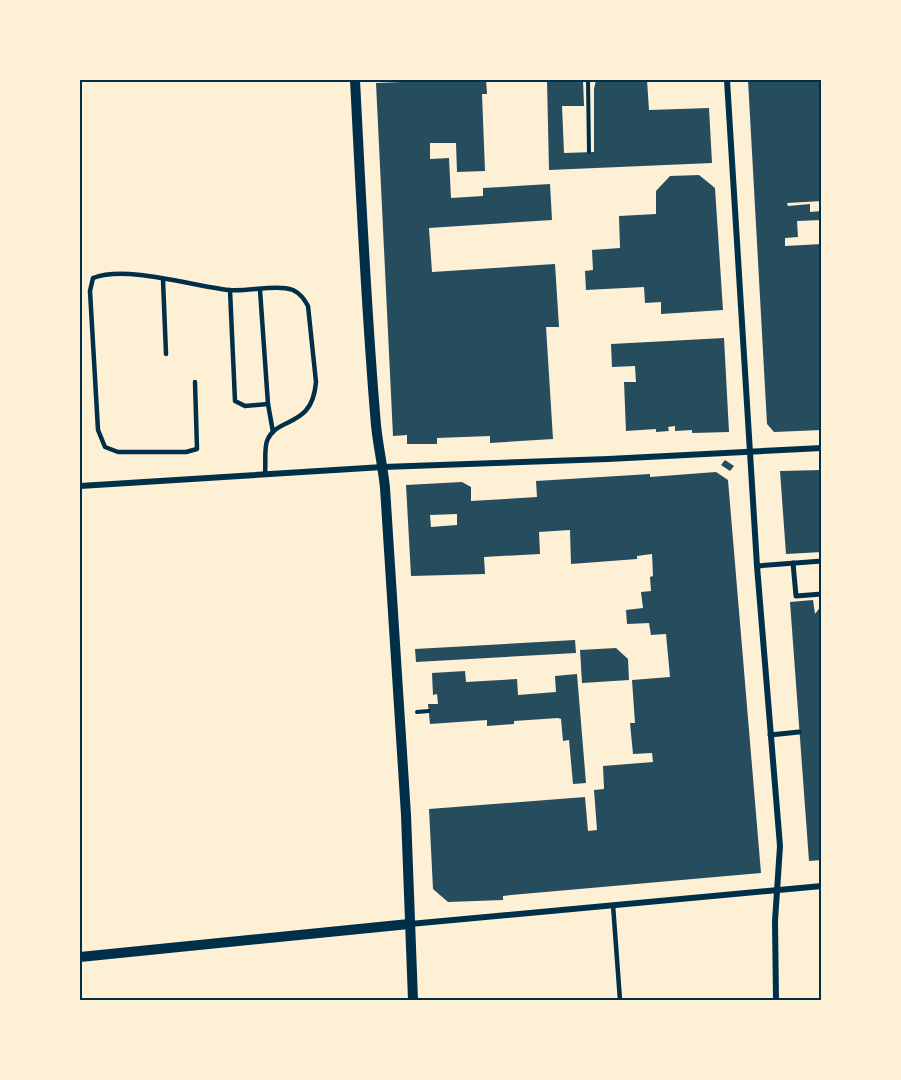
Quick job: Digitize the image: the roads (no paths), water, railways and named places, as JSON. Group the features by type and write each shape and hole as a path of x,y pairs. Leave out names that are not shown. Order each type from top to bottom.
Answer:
{"street":[{"path":"355,80 372,369 379,452 383,467 405,804 412,1000"},
{"path":"727,80 757,566 780,846 777,891 776,1000"},
{"path":"80,486 383,467 822,448"},
{"path":"757,566 822,561"},
{"path":"793,563 796,596 822,594"},
{"path":"770,735 800,732"},
{"path":"80,957 822,886"}],"lane":[{"path":"195,382 197,449 186,452 118,452 105,447 98,430 90,291 93,278 100,275 122,274 230,290 286,289 302,296 308,306 316,382 312,404 305,413 273,432 267,441 265,474"},
{"path":"163,280 166,354"},
{"path":"230,290 235,401 245,406 268,404"},
{"path":"260,290 268,404 273,432"},
{"path":"613,905 620,1000"}]}
